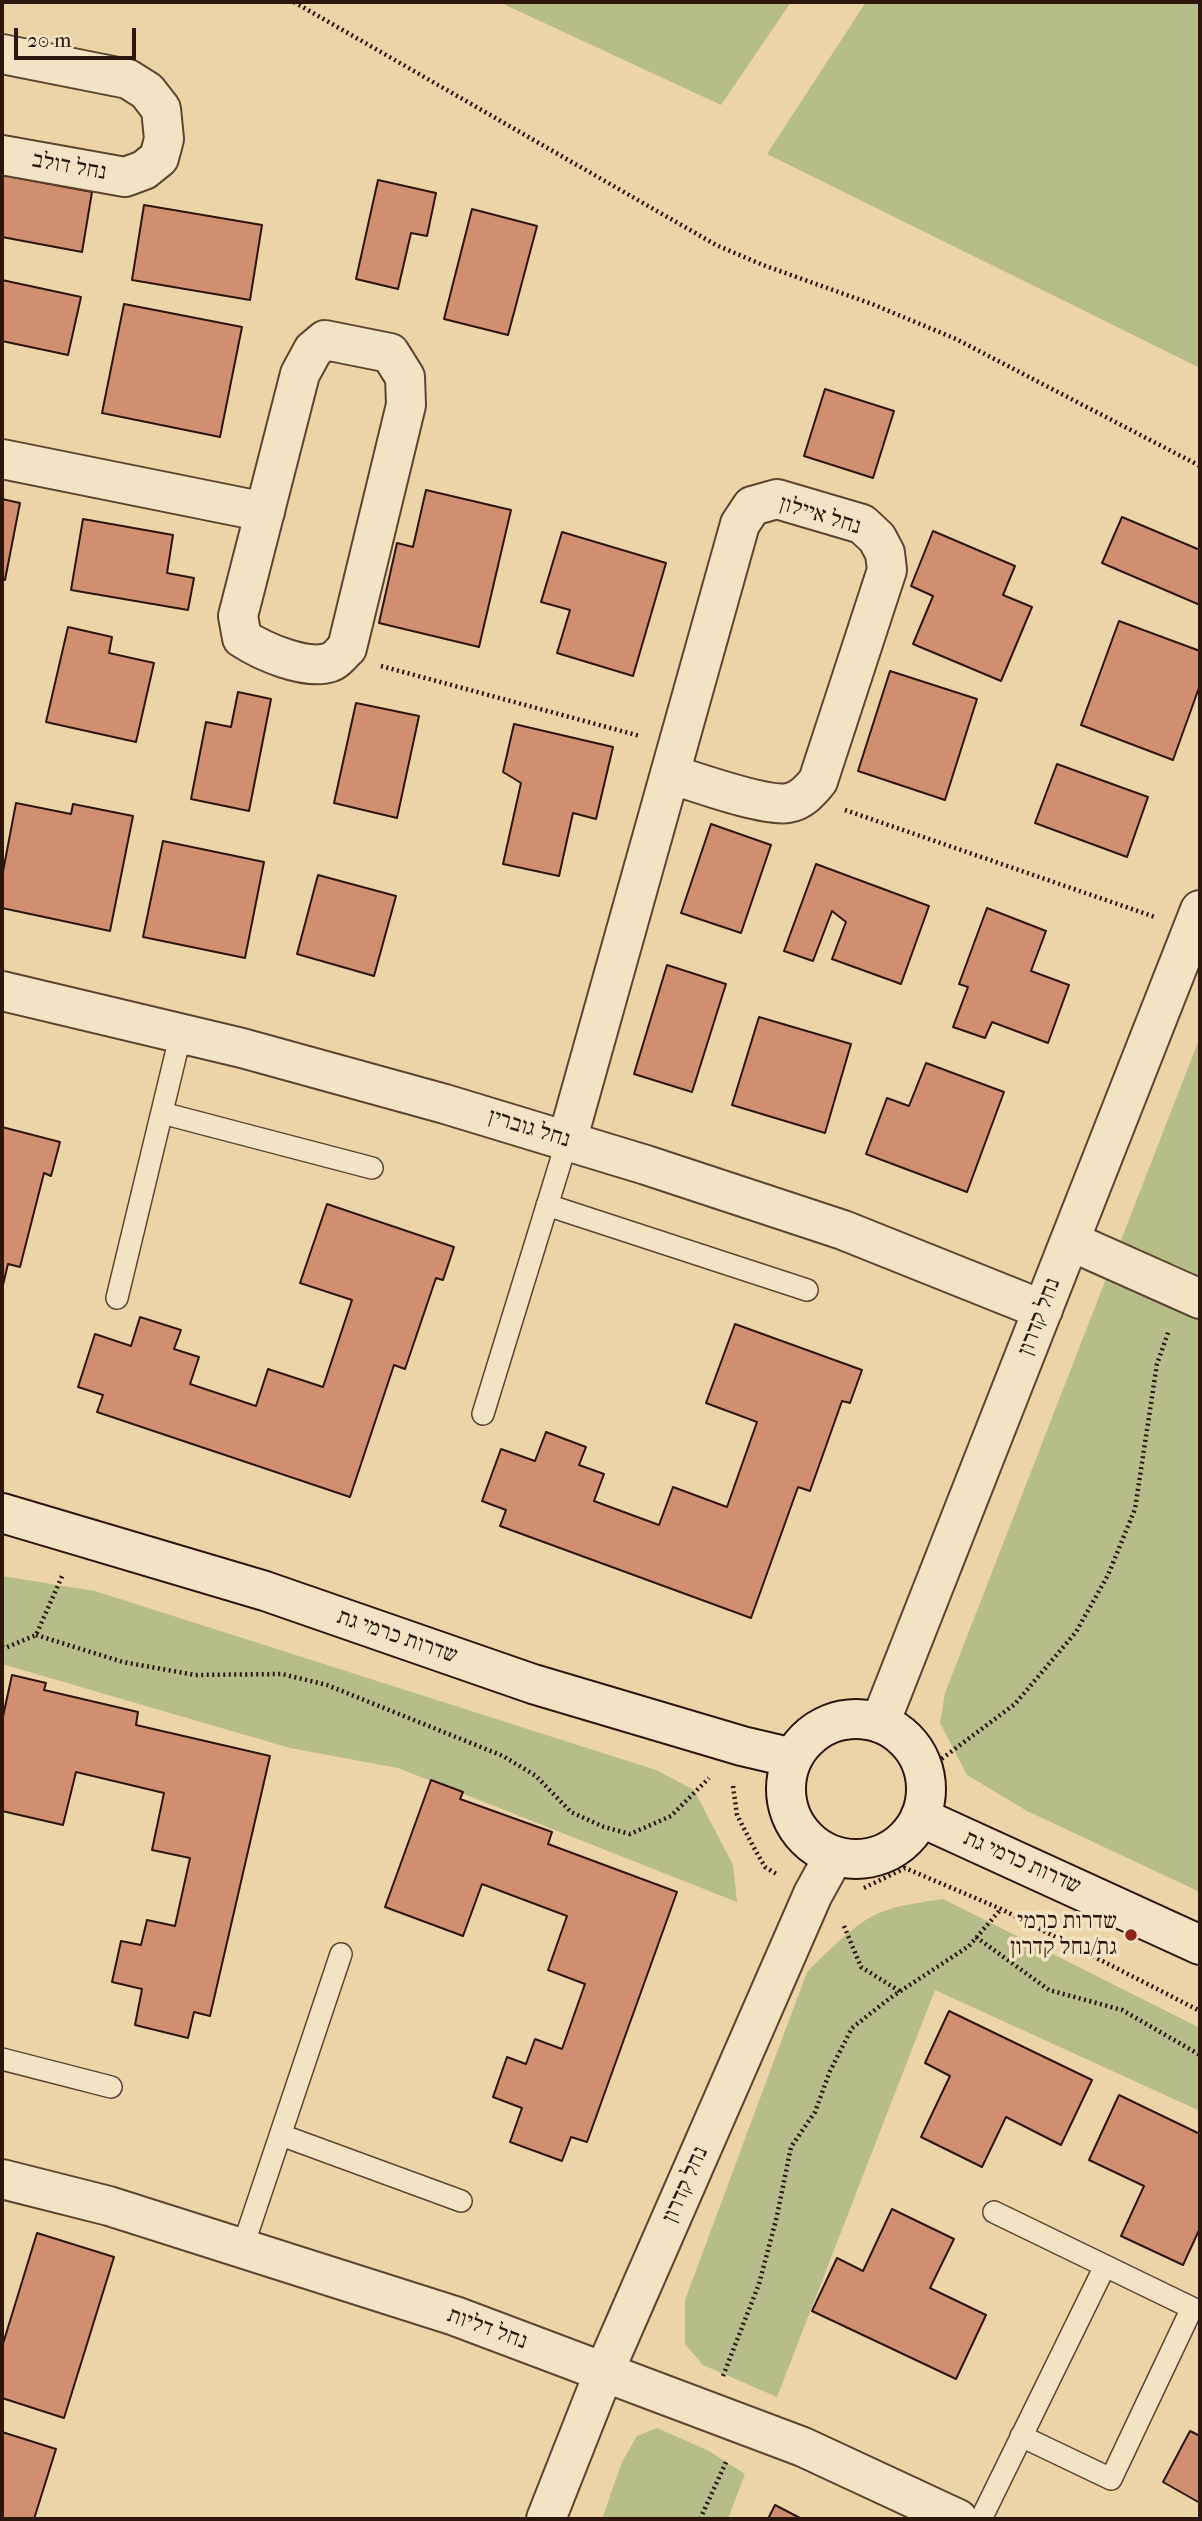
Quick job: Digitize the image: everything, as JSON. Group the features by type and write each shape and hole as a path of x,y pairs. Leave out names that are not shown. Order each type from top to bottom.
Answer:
{"street":[{"name":"נחל דולב","path":"2,54 128,79 147,92 160,109 163,139 159,158 144,170 125,177 2,155"},
{"path":"325,340 390,353 405,377 405,405 347,648 340,655 333,662 312,666 258,649 242,638 238,616 300,374 313,350 325,340"},
{"path":"2,459 265,512"},
{"name":"נחל איילון","path":"567,1141 740,524 752,506 777,499 862,524 877,538 885,553 887,570 818,781 805,796"},
{"path":"674,760 761,801 787,803 805,796"},
{"name":"נחל קדרון","path":"880,1723 1196,920"},
{"name":"נחל גוברין","path":"2,991 181,1033 445,1104 646,1165 843,1230 1043,1310"},
{"path":"1070,1241 1196,1297"},
{"name":"שדרות כרמי גת","path":"2,1513 265,1591 533,1684 742,1746 793,1758"},
{"path":"860,1719 880,1723 900,1734 915,1752 923,1772 926,1794 920,1817 909,1834 894,1848 855,1860 834,1856 816,1847 802,1833 791,1816 786,1797 786,1777 793,1758 804,1741 821,1728 840,1720 860,1719"},
{"name":"שדרות כרמי גת","path":"920,1817 1200,1945"},
{"name":"נחל קדרון","path":"546,2519 604,2372 813,1894 834,1856"},
{"name":"נחל דליות","path":"2,2179 109,2206 455,2316 803,2446 958,2519"}],"lane":[{"path":"117,1298 181,1033"},
{"path":"162,1113 372,1168"},
{"path":"483,1414 567,1141"},
{"path":"547,1205 807,1290"},
{"path":"242,2249 341,1954"},
{"path":"2,2059 111,2087"},
{"path":"281,2135 461,2202"},
{"path":"995,2212 1192,2308 1111,2479 1021,2436"},
{"path":"981,2519 1105,2266"}],"path":[{"path":"294,2 716,245 956,339 1200,467"},
{"path":"340,655 674,760"},
{"path":"805,796 1196,920"},
{"path":"923,1772 1015,1704 1076,1632 1108,1575 1135,1509 1157,1364 1171,1325 1196,1297"},
{"path":"36,1635 79,1536"},
{"path":"2,1647 36,1635 123,1662 195,1675 282,1674 327,1685 503,1756 536,1776 571,1812 604,1827 630,1834 671,1816 742,1746"},
{"path":"700,2519 777,2216 791,2147 815,2112 830,2071 852,2028 969,1946 1001,1909 1200,2011"},
{"path":"841,1920 861,1968 901,1992"},
{"path":"976,1937 1049,1990 1122,2010 1200,2055"}],"green space":[{"path":"499,2 791,2 721,105"},
{"path":"866,2 1200,2 1200,368 767,154"},
{"path":"1200,1037 1200,1892 1027,1811 967,1775 940,1723 945,1693"},
{"path":"2,1576 95,1591 656,1770 694,1790 733,1865 737,1902 398,1768 290,1748 2,1664"},
{"path":"943,1899 1200,2028 1200,2111 935,1990 777,2397 703,2365 685,2344 685,2300 807,1972 841,1939 870,1917 894,1908"},
{"path":"657,2428 709,2451 745,2474 728,2519 602,2519 622,2462 637,2436"}],"building":[{"path":"2,175 92,192 82,252 2,237"},
{"path":"378,180 436,193 427,236 411,233 398,289 356,279"},
{"path":"144,205 262,225 250,300 132,280"},
{"path":"472,209 537,226 508,335 444,319"},
{"path":"2,280 81,297 68,355 2,341"},
{"path":"124,304 242,327 220,437 102,413"},
{"path":"825,389 894,411 873,478 804,456"},
{"path":"426,490 511,510 479,647 379,623 397,543 413,547"},
{"path":"2,499 20,503 5,580 2,579"},
{"path":"1122,517 1200,550 1200,605 1102,563"},
{"path":"83,519 173,535 167,573 194,578 188,610 71,590"},
{"path":"933,531 1015,566 1003,595 1032,607 1001,681 913,644 933,596 911,586"},
{"path":"562,532 666,563 633,676 557,653 570,610 541,602"},
{"path":"1119,621 1200,651 1200,685 1173,760 1081,725"},
{"path":"68,627 112,637 109,653 154,663 136,742 46,722"},
{"path":"890,671 977,699 945,800 858,771"},
{"path":"238,692 271,699 249,811 191,799 206,722 231,727"},
{"path":"356,703 419,716 397,818 334,803"},
{"path":"514,724 613,747 596,819 573,813 559,876 503,864 521,783 503,772"},
{"path":"1057,764 1148,797 1127,857 1035,823"},
{"path":"16,803 71,814 73,804 133,816 110,931 2,908 2,877"},
{"path":"711,824 771,845 741,933 681,913"},
{"path":"163,841 264,862 245,958 143,937"},
{"path":"816,864 929,906 901,984 832,959 846,922 832,911 813,961 784,951"},
{"path":"318,875 396,896 374,976 297,954"},
{"path":"987,908 1046,931 1031,971 1069,985 1048,1043 992,1022 985,1038 953,1027 968,987 959,984"},
{"path":"667,965 726,984 692,1092 634,1074"},
{"path":"759,1017 851,1044 825,1133 732,1105"},
{"path":"926,1063 1004,1092 967,1192 866,1154 887,1098 909,1106"},
{"path":"2,1127 60,1142 51,1176 44,1173 20,1267 8,1264 2,1289"},
{"path":"327,1204 454,1247 443,1280 436,1278 405,1369 394,1365 350,1497 97,1412 103,1395 78,1387 95,1334 131,1346 140,1317 181,1330 174,1349 199,1357 190,1384 256,1406 268,1369 323,1387 352,1300 300,1283"},
{"path":"735,1324 862,1370 850,1403 842,1401 810,1491 798,1487 751,1618 500,1526 506,1510 482,1501 501,1449 535,1461 546,1432 586,1447 579,1465 604,1474 594,1501 659,1525 673,1487 727,1507 757,1422 706,1403"},
{"path":"12,1675 46,1683 44,1690 138,1712 136,1725 270,1756 210,2016 194,2012 188,2038 135,2025 142,1989 112,1982 121,1941 141,1945 147,1920 175,1926 190,1858 152,1850 164,1793 76,1772 63,1825 2,1811 2,1721"},
{"path":"431,1780 463,1792 460,1799 552,1832 548,1844 677,1892 587,2142 571,2137 562,2161 510,2142 522,2108 493,2097 507,2057 526,2064 535,2039 562,2049 585,1984 548,1970 567,1916 482,1884 463,1936 385,1907"},
{"path":"949,2011 1092,2080 1061,2145 1006,2117 982,2167 921,2137 950,2076 925,2063"},
{"path":"1119,2095 1200,2134 1200,2228 1183,2265 1121,2236 1144,2186 1089,2160"},
{"path":"892,2209 954,2239 930,2288 986,2315 956,2379 812,2311 837,2258 863,2271"},
{"path":"37,2233 114,2257 64,2418 2,2398 2,2347"},
{"path":"1190,2431 1200,2436 1200,2503 1163,2482"},
{"path":"2,2432 56,2449 34,2519 2,2519"},
{"path":"775,2505 802,2519 768,2519"}],"place":[{"name":"שדרות כרמי גת/נחל קדרון","path":"1131,1935"}]}
